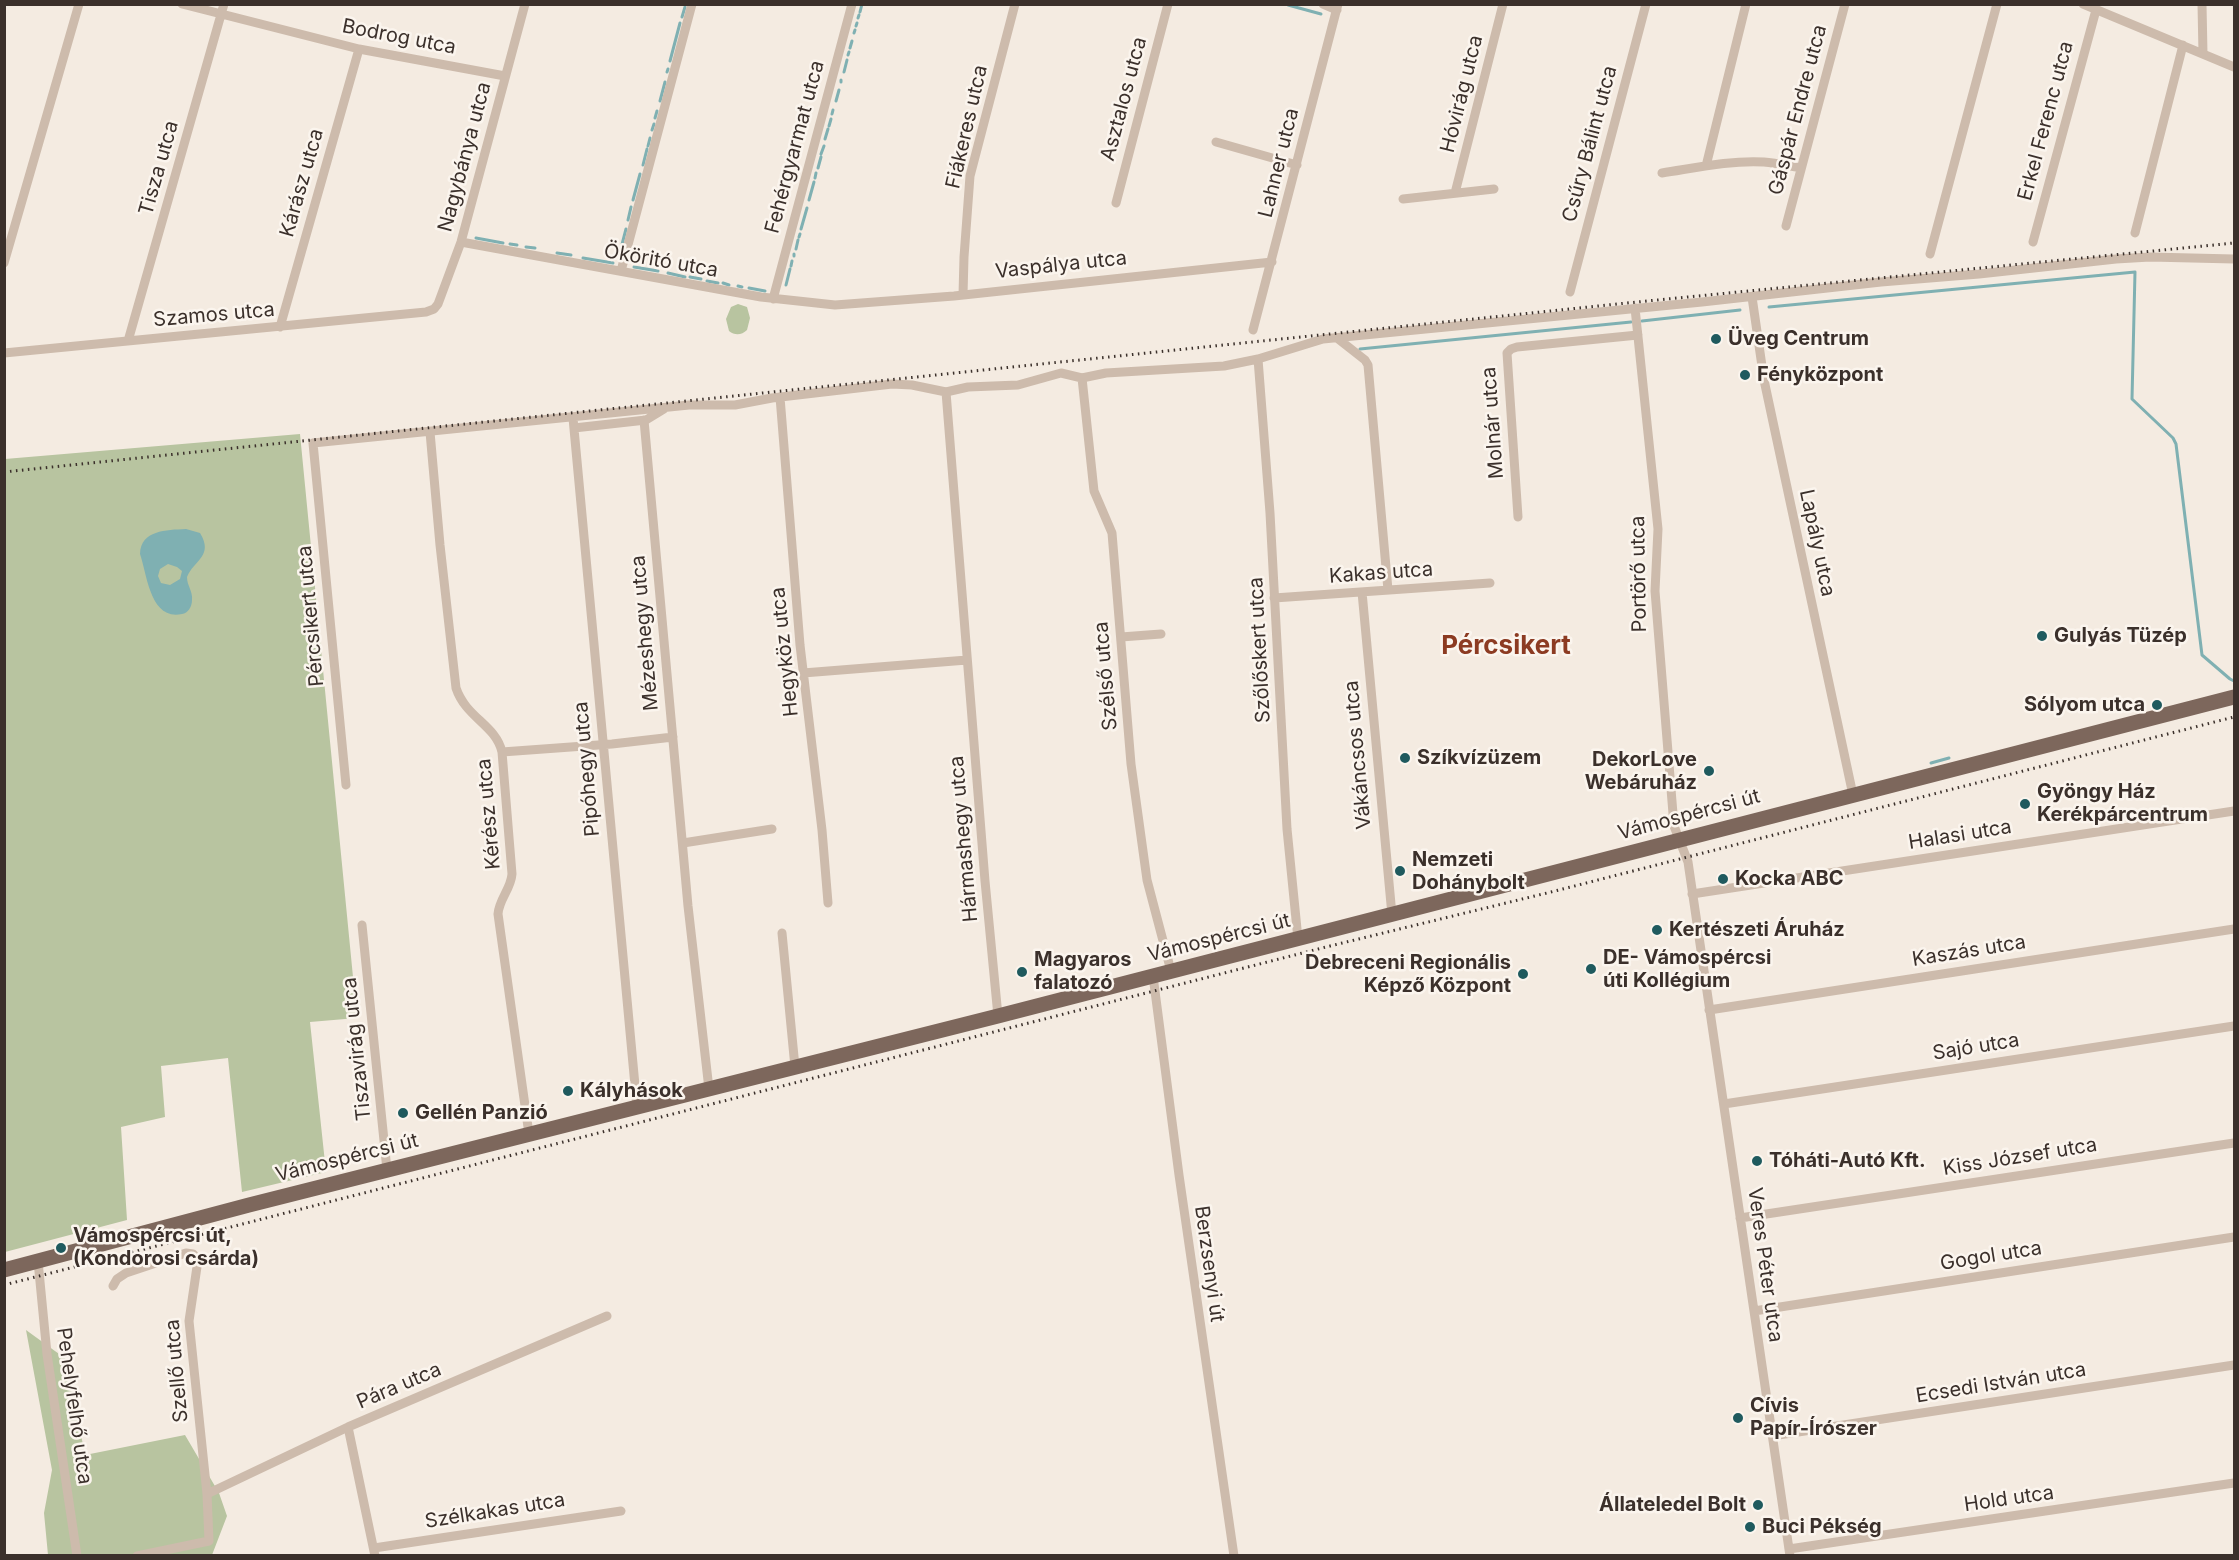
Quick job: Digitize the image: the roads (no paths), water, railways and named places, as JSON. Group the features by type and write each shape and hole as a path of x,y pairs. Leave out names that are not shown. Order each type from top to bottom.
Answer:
{"main road":[{"name":"Vámospércsi út","path":"4,1270 2235,697"}],"street":[{"path":"4,263 79,4"},
{"name":"Bodrog utca","path":"182,4 359,49 505,76"},
{"name":"Tisza utca","path":"128,341 224,4"},
{"name":"Nagybánya utca","path":"426,312 434,309 438,304 461,242 525,4"},
{"path":"621,272 692,4"},
{"name":"Fehérgyarmat utca","path":"773,299 852,4"},
{"name":"Fiákeres utca","path":"963,295 970,176 1016,4"},
{"name":"Asztalos utca","path":"1116,203 1168,4"},
{"path":"1323,4 1338,7"},
{"name":"Hóvirág utca","path":"1455,193 1503,4"},
{"name":"Csűry Bálint utca","path":"1570,292 1646,4"},
{"path":"1706,166 1746,4"},
{"name":"Gáspár Endre utca","path":"1786,226 1845,4"},
{"path":"1930,254 1997,4"},
{"path":"2082,4 2235,67"},
{"path":"2202,4 2203,54"},
{"name":"Lahner utca","path":"1253,330 1338,7"},
{"name":"Erkel Ferenc utca","path":"2033,242 2096,10"},
{"path":"2135,233 2183,45"},
{"name":"Kárász utca","path":"280,327 359,49"},
{"path":"1216,142 1297,165"},
{"path":"1662,172 1757,162 1801,168"},
{"path":"1404,199 1494,189"},
{"name":"Ököritó utca","path":"461,242 773,299 818,305 855,305"},
{"path":"573,423 666,408 735,405 780,397 904,384 946,392 968,387 1018,385 1056,374 1068,374 1082,378 1106,373 1224,366 1258,359 1310,342 1337,338 2116,259 2150,257 2235,259"},
{"name":"Vaspálya utca","path":"855,305 1272,262"},
{"name":"Lapály utca","path":"1752,297 1764,380 1853,795"},
{"name":"Portörő utca","path":"1635,308 1658,529 1654,582 1661,684 1674,823 1679,839"},
{"name":"Szamos utca","path":"4,353 426,312"},
{"name":"Molnár utca","path":"1518,517 1507,353 1514,348 1638,335"},
{"path":"1337,338 1365,360 1368,365 1388,590"},
{"name":"Szőlőskert utca","path":"1258,359 1287,829 1298,939"},
{"name":"Szélső utca","path":"1082,378 1095,493 1112,533 1131,764 1148,884 1172,971"},
{"name":"Hármashegy utca","path":"946,392 998,1016"},
{"name":"Hegyköz utca","path":"780,397 803,673 822,830 828,903"},
{"path":"430,432 644,420 666,408"},
{"name":"Mézeshegy utca","path":"644,420 683,843 709,1089"},
{"name":"Pipóhegy utca","path":"573,423 637,1107"},
{"name":"Pércsikert utca","path":"346,785 313,443 430,432"},
{"name":"Kérész utca","path":"430,432 456,688 464,706 490,731 499,743 502,752 512,874 510,888 500,904 498,914 529,1134"},
{"name":"Kakas utca","path":"1274,598 1490,583"},
{"name":"Vákáncsos utca","path":"1362,592 1392,915"},
{"path":"1121,637 1161,634"},
{"path":"803,673 967,660"},
{"path":"502,752 603,745 673,737"},
{"name":"Halasi utca","path":"1692,894 2235,811"},
{"path":"683,843 772,829"},
{"name":"Veres Péter utca","path":"1679,839 1687,859 1790,1552"},
{"name":"Tiszavirág utca","path":"362,925 387,1170"},
{"name":"Kaszás utca","path":"1709,1010 2235,929"},
{"path":"782,933 795,1067"},
{"name":"Berzsenyi út","path":"1153,976 1180,1186 1233,1556"},
{"name":"Sajó utca","path":"1724,1104 2235,1026"},
{"name":"Kiss József utca","path":"1740,1218 2235,1143"},
{"name":"Gogol utca","path":"1754,1311 2235,1237"},
{"name":"Szellő utca","path":"113,1286 117,1279 126,1273 186,1253 193,1254 198,1260 189,1321 207,1494 209,1541 137,1556"},
{"name":"Pehelyfelhő utca","path":"38,1261 47,1354 77,1556"},
{"name":"Pára utca","path":"207,1494 348,1427 607,1317"},
{"name":"Ecsedi István utca","path":"1772,1436 2235,1365"},
{"path":"348,1427 375,1552"},
{"name":"Hold utca","path":"1790,1552 2235,1484"},
{"name":"Szélkakas utca","path":"375,1552 621,1511"}],"water":[{"path":"186,529 200,533 204,541 204,553 187,577 192,597 188,611 182,614 171,614 156,603 152,594 140,554 141,546 145,540 156,533","holes":["168,564 182,571 180,579 170,585 161,583 158,576 160,569"]}],"waterway":[{"path":"860,12 862,4"},
{"path":"1288,5 1321,14"},
{"path":"682,17 685,7"},
{"path":"670,61 680,23"},
{"path":"850,48 852,41"},
{"path":"844,72 847,60"},
{"path":"660,101 665,82"},
{"path":"836,101 839,90"},
{"path":"832,114 833,110"},
{"path":"655,118 657,111"},
{"path":"829,126 831,119"},
{"path":"652,130 654,124"},
{"path":"825,139 828,129"},
{"path":"648,146 650,138"},
{"path":"821,154 824,146"},
{"path":"643,165 647,149"},
{"path":"818,168 821,157"},
{"path":"815,178 816,173"},
{"path":"633,200 640,174"},
{"path":"809,200 814,182"},
{"path":"628,220 631,207"},
{"path":"801,229 807,208"},
{"path":"619,256 626,229"},
{"path":"476,238 503,243"},
{"path":"796,249 798,240"},
{"path":"510,244 517,245"},
{"path":"526,247 535,248"},
{"path":"557,253 571,255"},
{"path":"583,258 613,263"},
{"path":"791,266 792,261"},
{"path":"634,267 658,271"},
{"path":"786,285 790,269"},
{"path":"1769,307 2135,272 2132,399 2173,438 2176,444 2202,655 2234,681"},
{"path":"668,273 685,277"},
{"path":"690,277 701,279"},
{"path":"707,281 718,283"},
{"path":"723,283 729,285"},
{"path":"738,286 742,287"},
{"path":"749,288 765,291"},
{"path":"1642,321 1740,310"},
{"path":"1360,349 1631,322"},
{"path":"1931,763 1949,758"},
{"path":"1438,888 1465,881"}],"railway":[{"path":"4,472 1627,303 2234,243"},
{"path":"4,1285 2234,717"}],"place":[{"name":"Üveg Centrum","path":"1716,339"},
{"name":"Fényközpont","path":"1745,375"},
{"name":"Gulyás Tüzép","path":"2042,636"},
{"name":"Sólyom utca","path":"2157,705"},
{"name":"Szíkvízüzem","path":"1405,758"},
{"name":"DekorLove Webáruház","path":"1709,771"},
{"name":"Gyöngy Ház Kerékpárcentrum","path":"2025,804"},
{"name":"Nemzeti Dohánybolt","path":"1400,871"},
{"name":"Kocka ABC","path":"1723,879"},
{"name":"Kertészeti Áruház","path":"1657,930"},
{"name":"DE- Vámospércsi úti Kollégium","path":"1591,969"},
{"name":"Magyaros falatozó","path":"1022,972"},
{"name":"Debreceni Regionális Képző Központ","path":"1523,974"},
{"name":"Kályhások","path":"568,1091"},
{"name":"Gellén Panzió","path":"403,1113"},
{"name":"Tóháti-Autó Kft.","path":"1757,1161"},
{"name":"Vámospércsi út, (Kondorosi csárda)","path":"61,1248"},
{"name":"Cívis Papír-Írószer","path":"1738,1418"},
{"name":"Állateledel Bolt","path":"1758,1505"},
{"name":"Buci Pékség","path":"1750,1527"}],"district":[{"name":"Pércsikert","path":"1506,646"}]}
